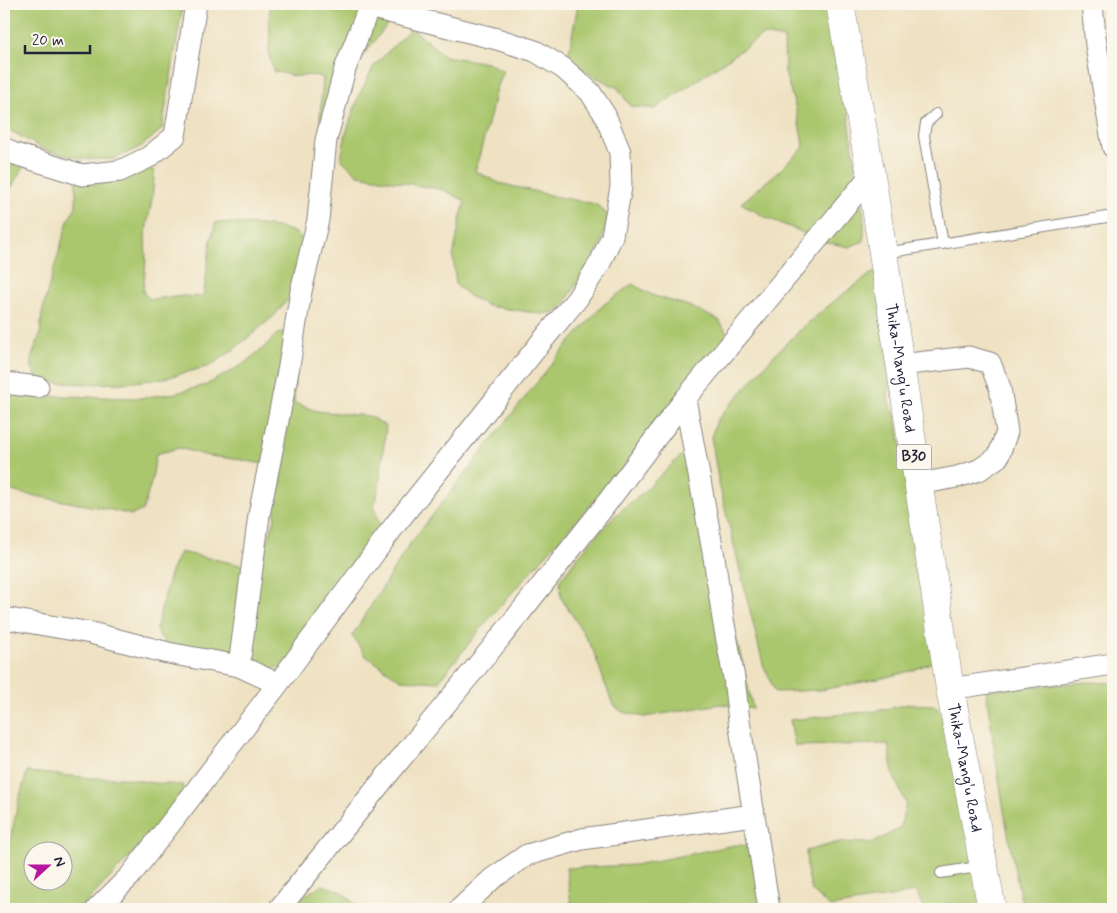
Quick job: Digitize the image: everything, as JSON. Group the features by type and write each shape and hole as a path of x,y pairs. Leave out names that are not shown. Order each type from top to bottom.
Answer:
{"highway":[{"name":"Thika-Mang'u Road","path":"840,4 884,253 950,689 992,909"}],"street":[{"path":"4,148 12,153 82,175 120,171 149,157 175,136 196,4"},
{"path":"1092,4 1096,45 1113,147"},
{"path":"97,909 130,876 278,684 395,526 577,300 600,262 612,236 621,187 620,152 606,115 590,92 563,68 535,51 498,39 369,6 345,69 326,140 318,220 301,291 289,366 259,515 239,666"},
{"path":"279,909 600,512 685,398 871,175"},
{"path":"900,365 969,357 990,363 1000,388 1007,432 998,457 978,470 957,477 919,484"},
{"path":"4,383 38,387"},
{"path":"685,398 734,678 753,814 769,909"},
{"path":"4,618 91,633 168,653 239,666 278,684"},
{"path":"950,689 1113,664"},
{"path":"460,909 492,879 528,855 582,839 753,814"}],"lane":[{"path":"936,114 926,123 924,136 943,244"},
{"path":"884,253 1113,216"},
{"path":"941,873 984,866"}],"green space":[{"path":"4,4 183,4 162,129 142,146 114,159 83,159 45,150 4,127"},
{"path":"270,4 399,4 390,21 347,76 324,160 320,116 323,78 312,75 294,76 274,72 268,53"},
{"path":"578,4 830,4 846,94 857,179 864,216 864,241 849,247 820,241 765,217 741,203 804,147 785,73 784,39 763,35 655,109 630,106 618,88 587,73 568,57"},
{"path":"411,28 445,56 488,63 503,71 496,88 475,171 499,183 596,204 608,215 601,245 560,311 542,314 488,306 469,296 456,285 453,257 465,201 444,190 358,175 341,159 346,133 359,95 374,66"},
{"path":"4,158 23,168 10,190 4,214"},
{"path":"148,167 154,171 154,178 145,236 146,260 143,292 150,299 184,296 203,297 211,239 216,222 271,226 297,234 305,243 301,284 273,317 232,351 210,366 162,379 123,383 40,382 32,368 32,356 40,335 42,313 48,289 68,221 76,206 76,181"},
{"path":"875,271 889,368 888,400 896,416 937,660 914,670 883,678 821,690 775,692 763,664 719,484 711,437 717,420 777,352 838,298"},
{"path":"632,284 654,296 689,306 719,320 732,341 612,481 492,615 438,682 401,680 366,656 352,636 409,545 557,357 603,305"},
{"path":"294,329 296,349 294,403 317,411 369,416 386,426 379,488 374,506 385,535 293,666 273,668 246,664 167,646 156,630 170,574 180,552 246,566 262,557 275,518 276,499 282,481 280,467 208,456 179,448 156,454 152,479 143,510 132,515 19,493 4,488 4,391 25,397 139,398 176,393 206,385 242,365 277,334"},
{"path":"689,448 753,709 721,704 644,717 622,712 612,703 593,650 561,598 560,580 610,520 642,493"},
{"path":"1087,682 1113,683 1113,909 1023,909 1002,800 986,690"},
{"path":"908,704 934,705 948,719 984,909 924,909 916,891 830,907 812,891 807,871 806,851 840,842 873,843 900,828 906,804 893,774 888,744 795,746 790,720 877,711"},
{"path":"27,772 93,778 123,778 183,785 187,797 80,909 4,909 5,864 19,799"},
{"path":"735,845 763,846 776,909 574,909 571,903 566,868 635,865"},
{"path":"322,885 341,891 361,909 291,909 300,898"}]}
